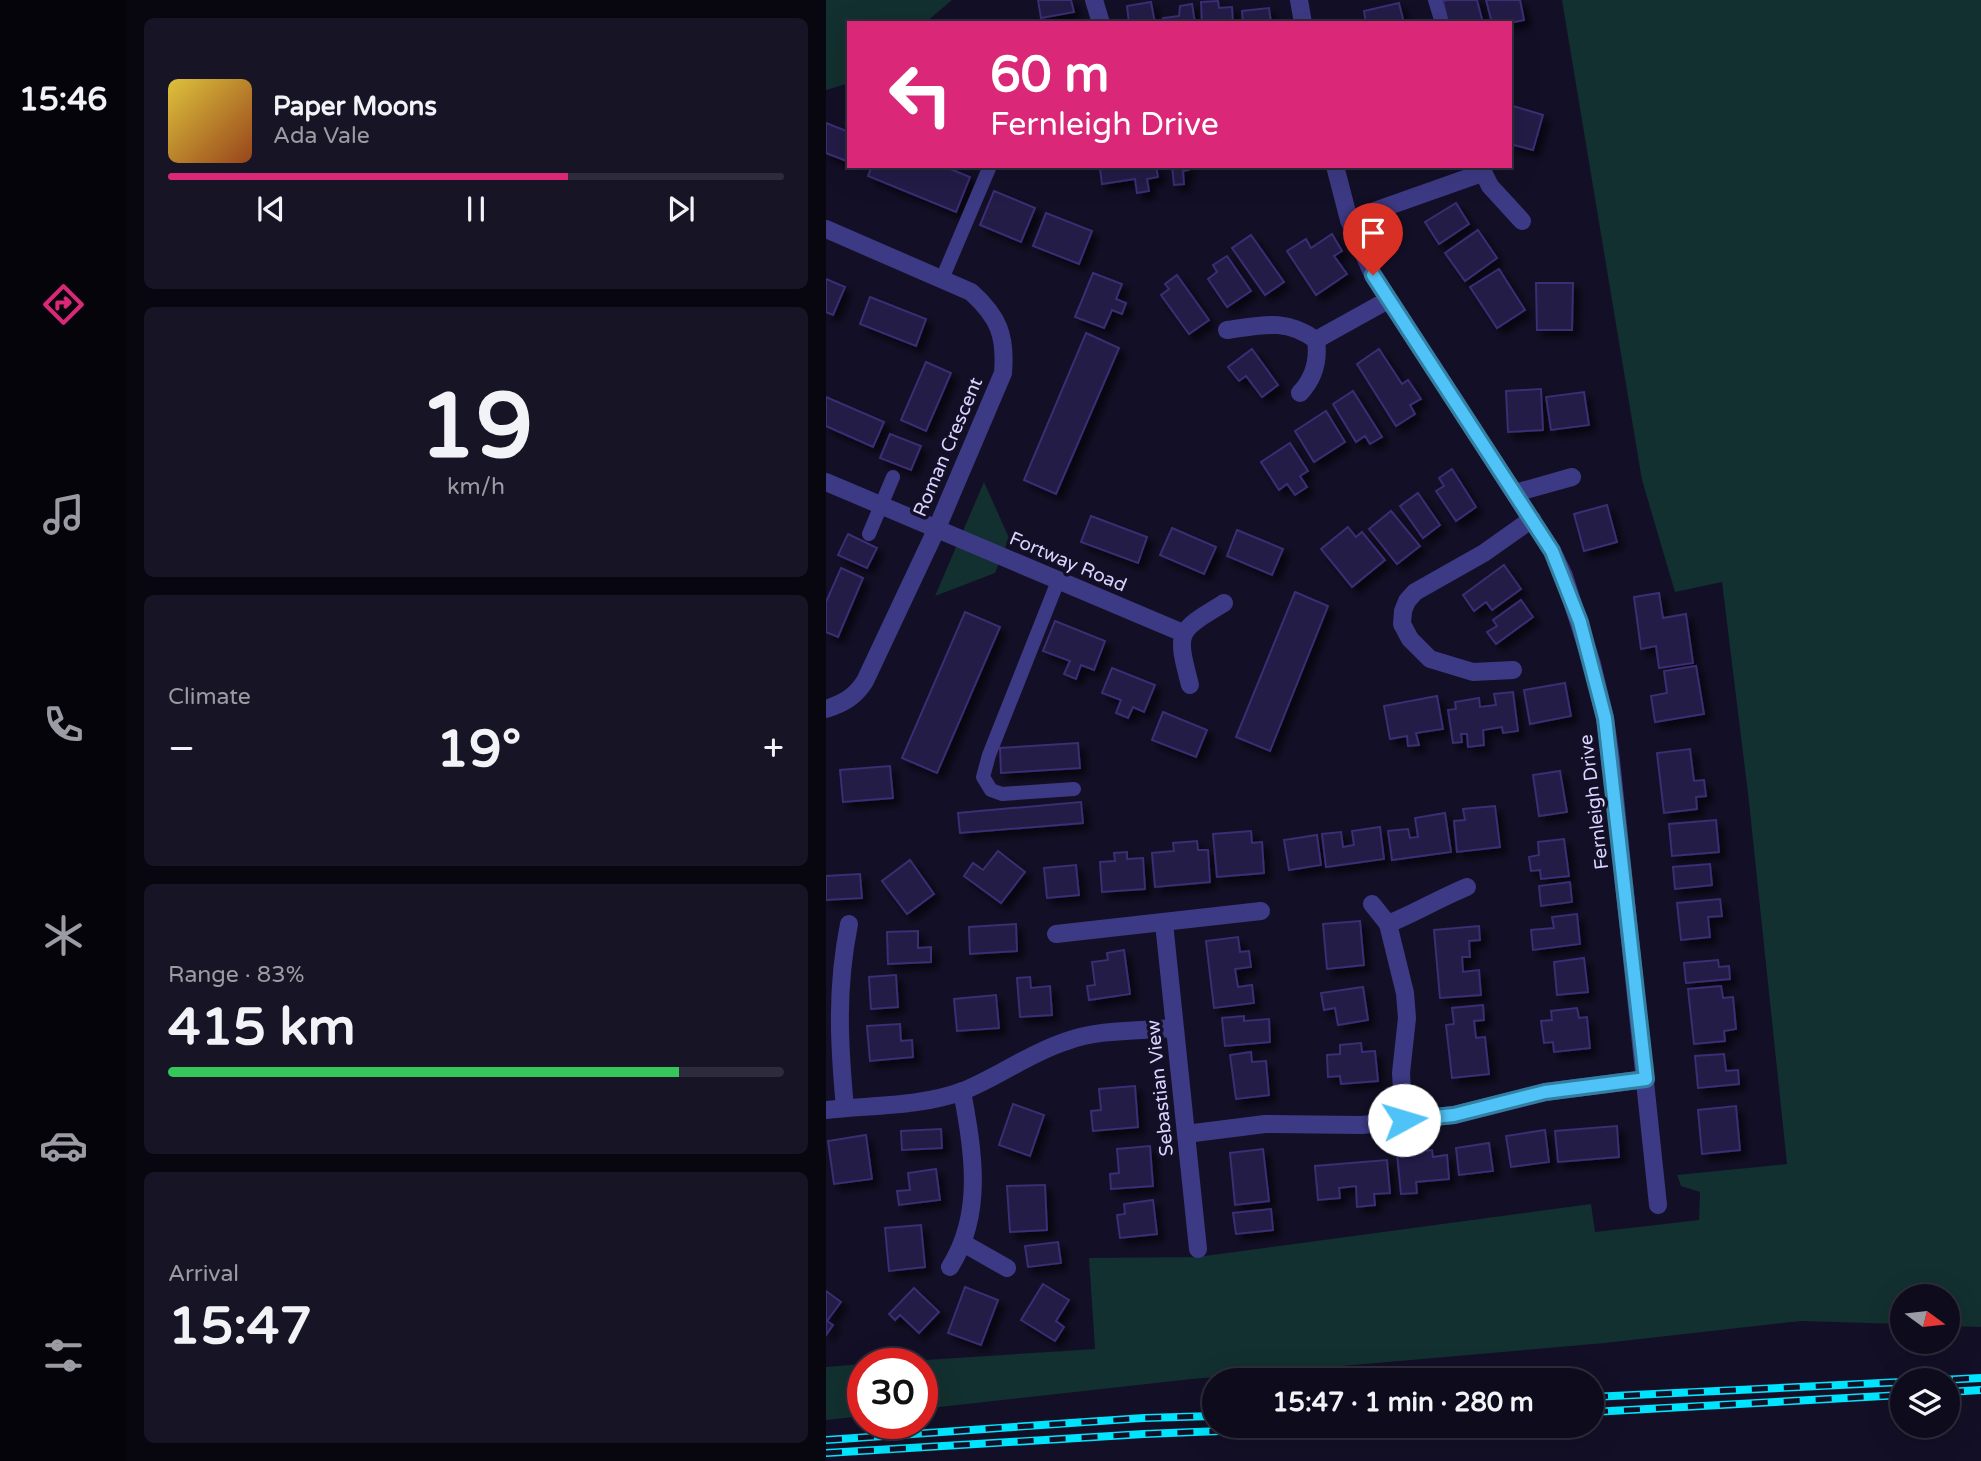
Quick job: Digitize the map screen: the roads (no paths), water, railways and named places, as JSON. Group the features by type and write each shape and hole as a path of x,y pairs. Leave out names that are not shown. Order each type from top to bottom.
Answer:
{"street":[{"path":"1094,0 1100,21"},
{"path":"1299,0 1303,21"},
{"name":"Fernleigh Drive","path":"1336,168 1349,220 1373,275 1552,551 1572,599 1605,718 1658,1205"},
{"path":"1349,220 1481,169 1490,186 1522,221"},
{"name":"Roman Crescent","path":"826,229 971,292 987,306 999,327 1005,349 1003,373 937,528 865,681 858,692 845,703 826,709"},
{"path":"1316,340 1388,300"},
{"path":"1227,330 1275,324 1303,330 1316,340 1316,367 1309,384 1300,393"},
{"path":"1515,494 1572,477"},
{"name":"Fortway Road","path":"826,482 1183,633"},
{"path":"1513,670 1473,672 1430,659 1410,639 1402,624 1403,611 1415,592 1484,553 1532,519"},
{"path":"1190,685 1180,646 1183,633 1189,624 1224,603"},
{"path":"1388,924 1467,887"},
{"path":"1372,904 1388,924 1405,992 1406,1018 1401,1073 1404,1120"},
{"path":"1056,934 1261,911"},
{"name":"Sebastian View","path":"1164,922 1198,1249"},
{"path":"845,1108 838,1036 849,924"},
{"path":"826,1110 931,1099 962,1091 1033,1054 1066,1041 1108,1032 1174,1028"},
{"path":"1186,1134 1265,1124 1362,1125 1454,1115 1545,1092 1646,1079"},
{"path":"950,1268 963,1243 973,1200 971,1144 962,1091"},
{"path":"963,1243 1007,1268"}],"lane":[{"path":"1436,0 1441,21"},
{"path":"942,279 989,168"},
{"path":"869,534 893,477"},
{"path":"1058,581 989,755 983,777 991,790 1002,794 1074,789"}],"railway":[{"path":"1960,1379 1981,1378"},
{"path":"1604,1396 1890,1383"},
{"path":"1960,1391 1981,1390"},
{"path":"1604,1411 1890,1396"},
{"path":"826,1440 1202,1416"},
{"path":"826,1453 1202,1432"}]}
